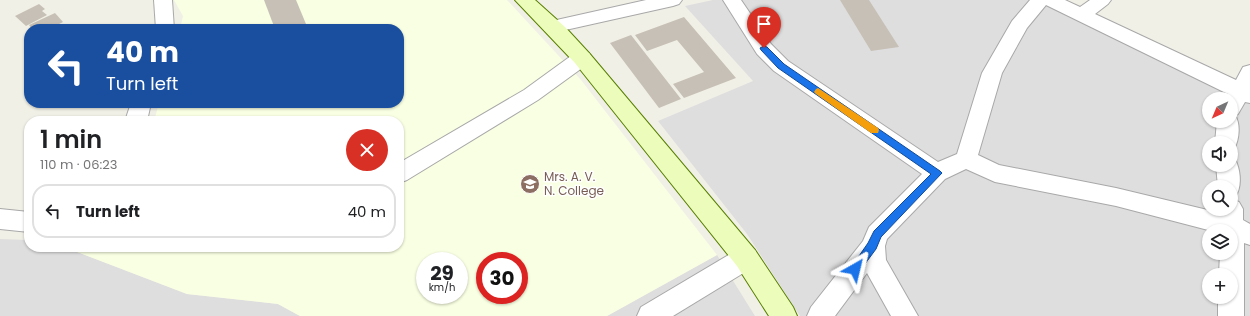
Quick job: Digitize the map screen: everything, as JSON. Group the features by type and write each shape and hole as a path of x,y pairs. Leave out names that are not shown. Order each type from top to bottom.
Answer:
{"street":[{"path":"163,0 165,24"},
{"path":"524,0 582,58 746,258 784,316"},
{"path":"552,27 673,0"},
{"path":"732,0 764,48 781,66 937,173"},
{"path":"820,316 872,246 877,234 937,173 966,159 992,73 1019,25 1040,0"},
{"path":"1050,0 1245,93"},
{"path":"1082,15 1102,0"},
{"path":"404,171 531,95 582,58"},
{"path":"1238,101 1245,93 1250,72"},
{"path":"966,159 995,173 1238,223 1231,316"},
{"path":"0,219 24,221"},
{"path":"872,246 874,262 905,316"},
{"path":"650,316 746,258"}],"shaded area":[{"name":"Mrs. A. V. N. College","path":"174,0 507,0 581,80 717,255 607,316 300,316 278,304 187,294 77,252 404,252 404,116 155,116 158,108 404,108 404,24 181,24 183,16"},
{"path":"713,0 1035,0 1229,92 1202,92 1202,128 1238,128 1238,96 1250,102 1250,316 800,316 747,234 658,121 753,81 685,6"},
{"path":"0,239 24,240 24,252 77,252 187,294 278,304 300,316 0,316"},
{"path":"717,255 755,316 607,316"}],"building":[{"path":"264,0 296,0 306,24 273,24"},
{"path":"840,0 869,0 899,47 871,51"},
{"path":"39,4 45,9 42,11 47,15 30,24 24,24 15,16"},
{"path":"55,13 63,22 59,24 31,24"},
{"path":"684,17 736,78 684,98 673,84 704,72 677,40 647,51 635,35"},
{"path":"631,35 681,99 659,108 610,43"}],"slow traffic":[{"path":"818,92 875,130"}],"place":[{"name":"Mrs. A. V. N. College","path":"530,184"}],"route":[{"path":"764,48 781,66 937,173 877,234 872,246 855,269"}]}
